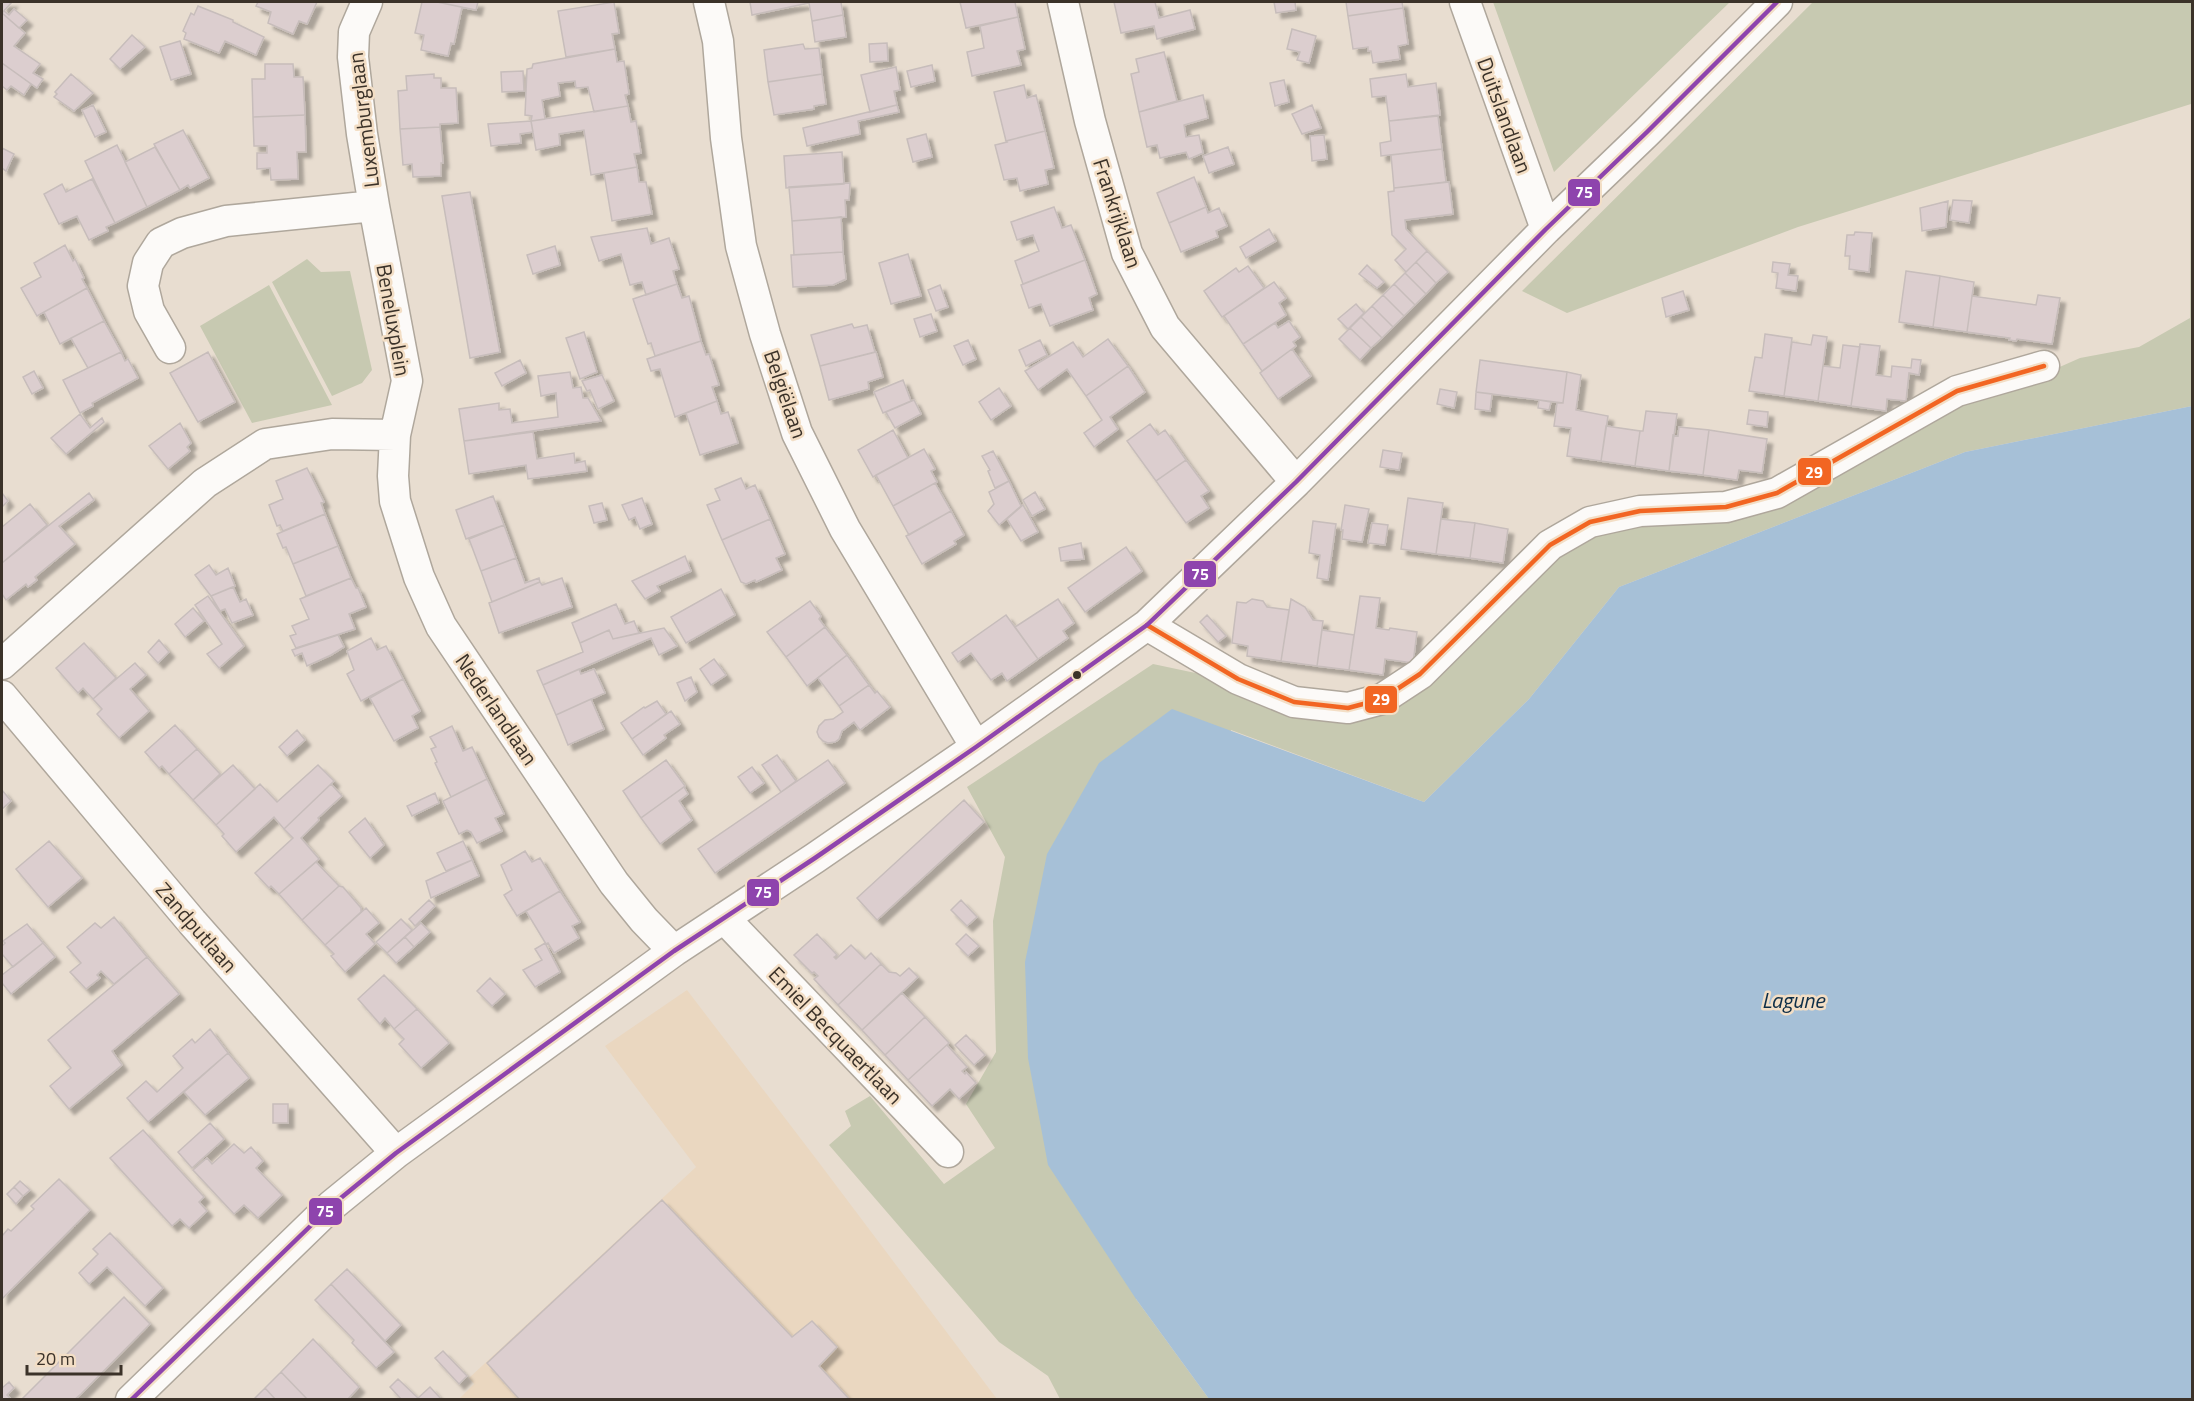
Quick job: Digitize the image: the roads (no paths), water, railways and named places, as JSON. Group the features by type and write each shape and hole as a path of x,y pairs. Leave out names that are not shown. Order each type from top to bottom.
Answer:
{"street":[{"name":"Luxemburglaan","path":"367,2 354,32 353,57 362,134 374,206"},
{"name":"Belgiëlaan","path":"709,2 718,41 726,138 741,246 765,334 797,433 845,528 976,747"},
{"name":"Frankrijklaan","path":"1063,2 1090,121 1126,253 1166,327 1296,482"},
{"name":"Duitslandlaan","path":"1465,2 1546,229"},
{"path":"131,1400 331,1206 396,1153 674,951 976,747 1147,625 1296,482 1546,229 1777,2"},
{"path":"170,348 149,311 143,286 147,263 161,243 182,233 226,221 374,206"},
{"name":"Beneluxplein","path":"374,206 407,381 395,435"},
{"path":"1147,625 1238,679 1294,702 1348,708 1382,699 1420,674 1550,545 1574,530 1590,522 1640,511 1726,507 1777,493 1957,391 2044,366"},
{"path":"2,664 205,483 265,444 332,434 395,435"},
{"name":"Nederlandlaan","path":"395,435 393,477 395,501 419,577 441,626 614,883 644,920 674,951"},
{"name":"Zandputlaan","path":"2,696 192,922 396,1153"},
{"name":"Emiel Becquaertlaan","path":"724,918 948,1152"}],"water":[{"name":"Lagune","path":"2192,406 2192,1399 1209,1399 1136,1299 1048,1165 1028,1058 1025,962 1047,854 1099,763 1172,709 1424,802 1529,699 1619,587 1965,452"}]}
